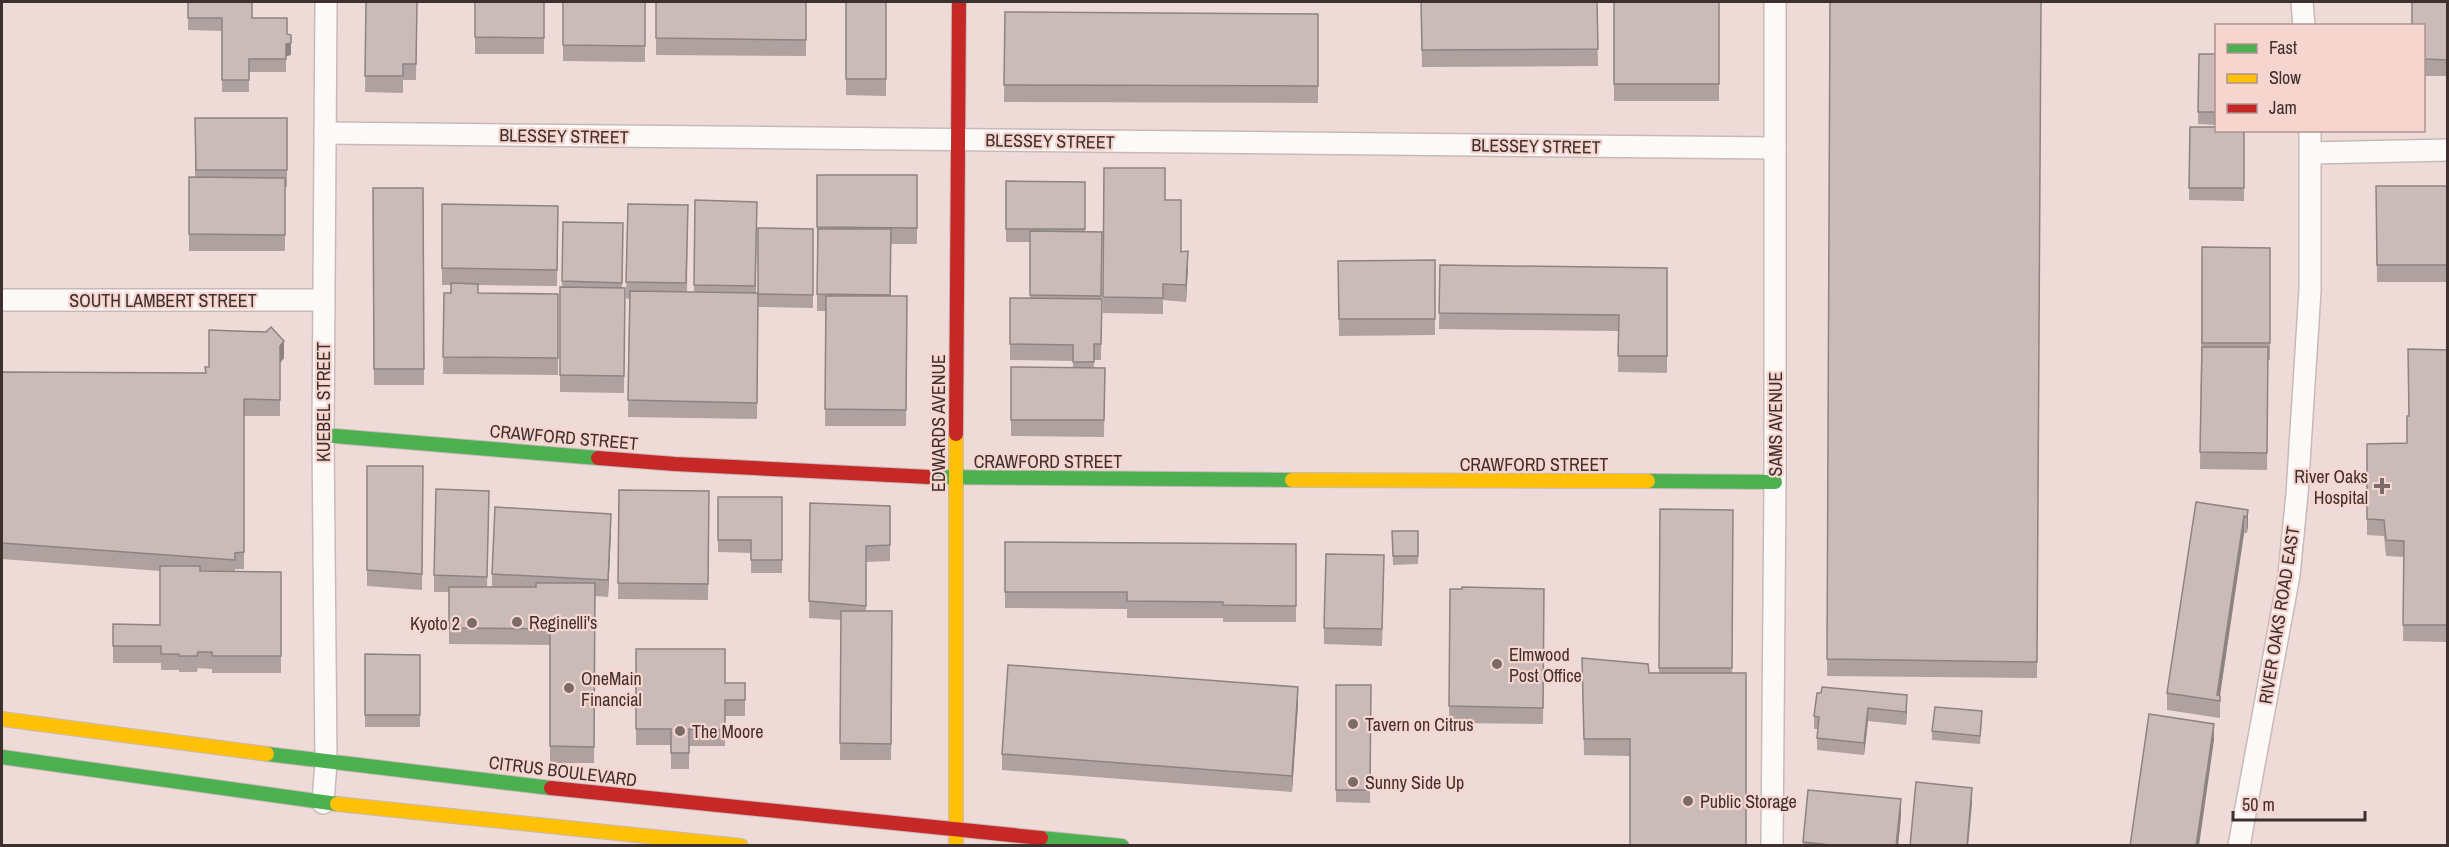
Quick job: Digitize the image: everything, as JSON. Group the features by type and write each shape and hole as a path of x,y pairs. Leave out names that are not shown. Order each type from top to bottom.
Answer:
{"street":[{"name":"KUEBEL STREET","path":"323,803 326,762 323,435 326,2"},
{"name":"EDWARDS AVENUE","path":"956,846 959,2"},
{"name":"SAMS AVENUE","path":"1772,846 1775,2"},
{"path":"2302,2 2304,24"},
{"name":"RIVER OAKS ROAD EAST","path":"2239,846 2289,575 2297,494 2310,290 2310,132"},
{"name":"BLESSEY STREET","path":"325,133 1775,148"},
{"path":"2311,153 2448,150"},
{"name":"SOUTH LAMBERT STREET","path":"2,300 324,300"},
{"name":"CRAWFORD STREET","path":"323,435 675,464 956,478 1775,482"},
{"name":"CITRUS BOULEVARD","path":"2,719 326,762 693,804 1122,846"},
{"path":"2,757 323,803 741,846"}],"building":[{"path":"188,2 252,2 252,18 287,18 287,34 291,35 291,43 286,44 286,59 249,59 249,80 222,80 222,18 188,18"},
{"path":"366,2 417,2 416,64 403,64 403,76 365,76"},
{"path":"475,2 544,2 544,38 475,37"},
{"path":"563,2 645,2 645,46 563,45"},
{"path":"656,2 806,2 806,40 656,38"},
{"path":"846,2 886,2 886,79 846,79"},
{"path":"1421,2 1597,2 1598,49 1422,50"},
{"path":"1614,2 1719,2 1719,84 1614,84"},
{"path":"1830,2 2041,2 2037,662 1827,659"},
{"path":"2412,2 2448,2 2448,60 2425,59 2425,24 2412,24"},
{"path":"1005,12 1318,14 1318,86 1004,85"},
{"path":"2199,54 2215,54 2215,112 2198,112"},
{"path":"195,118 287,118 287,170 196,170"},
{"path":"2190,127 2215,127 2215,132 2244,132 2244,188 2189,188"},
{"path":"1104,168 1165,168 1165,200 1181,200 1181,252 1188,251 1186,285 1163,284 1163,298 1103,297"},
{"path":"817,175 917,175 917,228 817,227"},
{"path":"189,177 285,178 285,235 189,234"},
{"path":"1006,181 1085,182 1085,229 1006,229"},
{"path":"2376,186 2448,186 2448,265 2377,265"},
{"path":"373,188 423,188 424,369 374,369"},
{"path":"695,200 757,202 755,286 694,285"},
{"path":"442,204 558,206 557,270 442,268"},
{"path":"628,204 688,205 686,283 626,282"},
{"path":"563,222 623,223 622,283 562,281"},
{"path":"758,228 813,229 813,295 758,294"},
{"path":"818,229 891,229 890,295 817,294"},
{"path":"1030,231 1102,232 1101,296 1030,295"},
{"path":"2202,247 2270,248 2270,343 2202,343"},
{"path":"1435,260 1435,319 1339,319 1338,261"},
{"path":"1440,265 1667,268 1667,356 1618,356 1619,315 1439,313"},
{"path":"451,283 478,284 478,293 558,294 558,358 443,357 444,293 451,293"},
{"path":"560,287 625,288 624,376 560,375"},
{"path":"630,291 758,293 757,403 628,400"},
{"path":"826,296 907,296 906,410 825,409"},
{"path":"1010,298 1102,299 1101,344 1094,344 1094,362 1073,362 1073,345 1010,344"},
{"path":"271,327 284,341 280,346 280,400 244,399 244,552 235,553 235,560 2,543 2,372 206,373 205,367 209,367 209,330 266,332"},
{"path":"2202,347 2268,347 2267,453 2200,452"},
{"path":"2408,349 2448,350 2448,625 2403,625 2404,541 2386,540 2384,520 2367,519 2367,444 2407,443"},
{"path":"1011,367 1105,368 1104,420 1011,420"},
{"path":"367,466 423,466 422,574 367,570"},
{"path":"436,489 489,491 487,577 434,575"},
{"path":"619,490 709,491 708,584 618,583"},
{"path":"718,497 782,497 782,560 751,560 751,540 718,540"},
{"path":"2196,502 2248,510 2247,517 2244,516 2217,695 2220,696 2220,701 2167,693"},
{"path":"810,503 890,506 890,545 866,546 866,606 809,601"},
{"path":"495,507 611,514 608,580 492,574"},
{"path":"1660,509 1733,510 1732,668 1659,668"},
{"path":"1392,531 1418,531 1418,556 1393,556"},
{"path":"1005,542 1296,544 1296,606 1223,605 1223,602 1127,601 1127,592 1005,592"},
{"path":"1326,554 1384,555 1382,629 1324,628"},
{"path":"160,566 200,566 200,571 281,572 281,656 212,656 212,652 198,652 197,656 179,656 179,654 161,654 161,646 113,646 113,624 160,625"},
{"path":"536,583 595,583 594,747 550,746 550,629 449,628 449,587 536,587"},
{"name":"Elmwood Post Office","path":"1462,587 1544,589 1543,708 1449,706 1450,589 1462,589"},
{"path":"841,611 892,611 891,744 840,743"},
{"name":"The Moore","path":"636,649 725,649 725,683 745,683 745,700 725,700 725,730 689,729 689,753 671,753 671,729 636,729"},
{"path":"365,654 420,655 420,715 365,715"},
{"name":"Public Storage","path":"1582,658 1648,664 1649,673 1746,673 1746,846 1630,846 1630,739 1584,739"},
{"path":"1008,665 1298,687 1292,776 1002,754"},
{"path":"1336,685 1371,685 1370,790 1336,790"},
{"path":"1822,687 1907,695 1906,712 1868,708 1864,743 1817,738 1819,717 1814,716 1817,693 1821,693"},
{"path":"1935,707 1982,711 1980,736 1932,731"},
{"path":"2149,714 2214,724 2196,846 2130,846"},
{"path":"1916,782 1972,788 1967,846 1910,846"},
{"path":"1808,790 1901,799 1896,846 1839,846 1803,842"}],"traffic: fast":[{"path":"323,435 598,458"},
{"path":"929,477 1292,480"},
{"path":"1648,481 1775,482"},
{"path":"267,754 551,788"},
{"path":"2,757 337,804"},
{"path":"1041,838 1122,846"}],"traffic: slow":[{"path":"956,434 956,846"},
{"path":"1292,480 1648,481"},
{"path":"2,719 267,754"},
{"path":"337,804 741,846"}],"traffic: jam":[{"path":"956,434 959,2"},
{"path":"598,458 929,477"},
{"path":"551,788 1041,838"}],"place":[{"name":"River Oaks Hospital","path":"2382,486"},
{"name":"Reginelli's","path":"517,622"},
{"name":"Kyoto 2","path":"472,623"},
{"name":"Elmwood Post Office","path":"1497,664"},
{"name":"OneMain Financial","path":"569,688"},
{"name":"Tavern on Citrus","path":"1353,724"},
{"name":"The Moore","path":"680,731"},
{"name":"Sunny Side Up","path":"1353,782"},
{"name":"Public Storage","path":"1688,801"}]}
